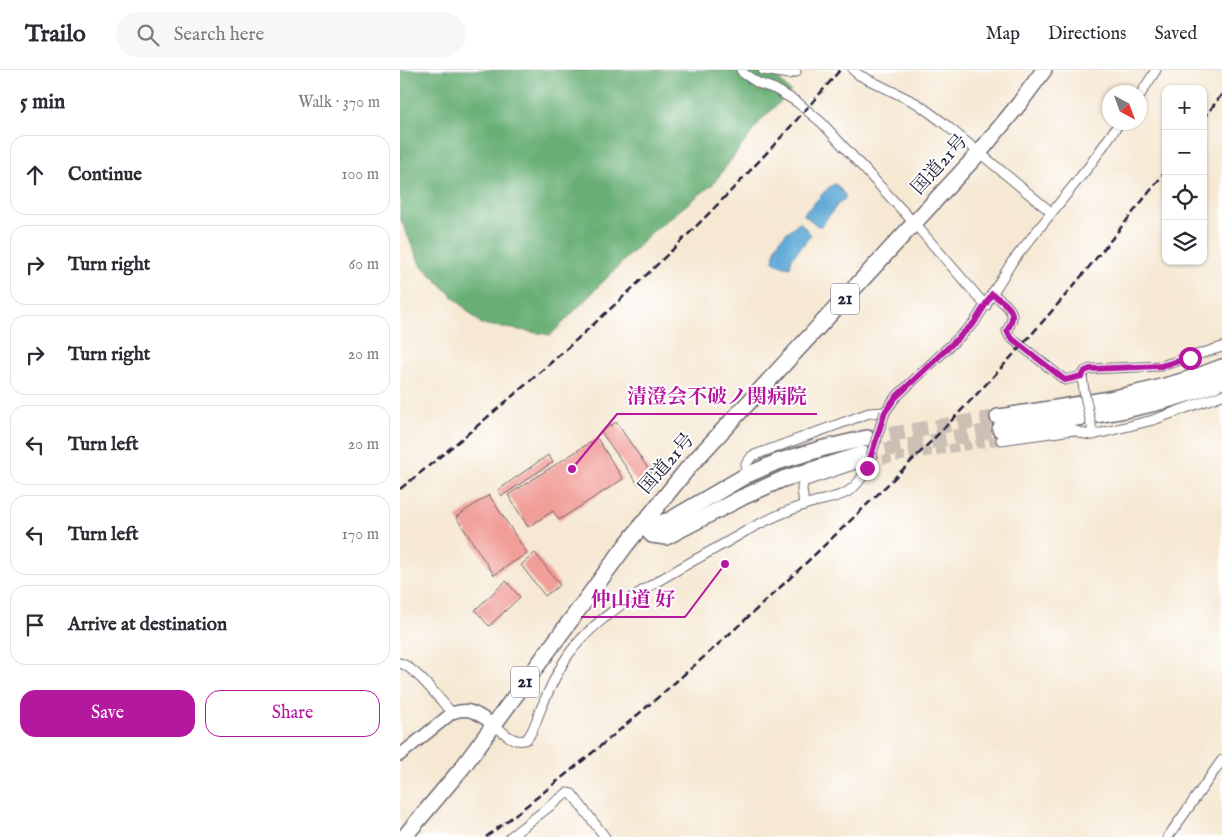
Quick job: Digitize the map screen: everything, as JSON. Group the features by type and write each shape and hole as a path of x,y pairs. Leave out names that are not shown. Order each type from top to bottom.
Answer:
{"highway":[{"name":"国道21号","path":"404,837 462,768 642,524 688,468 979,153 1044,70"},
{"path":"1000,429 1145,392 1222,367"},
{"path":"1000,429 1148,405 1222,381"},
{"path":"642,524 662,524 745,476 777,462 867,438"},
{"path":"633,537 646,544 661,546 698,522 743,497 783,479 862,462"},
{"path":"688,468 681,490 685,499 696,503"},
{"path":"642,524 652,535 666,537 698,522"}],"street":[{"path":"741,70 758,83 775,89 797,102 817,118 914,223 986,306"},
{"path":"763,70 789,74 796,72"},
{"path":"853,70 859,75 918,104 942,121 1051,212"},
{"path":"1146,85 1156,70"},
{"path":"400,755 452,713 461,710 471,710 514,740 528,739 555,678 570,653 604,618 635,596 767,519 804,505 845,493 861,481 862,462 885,412 895,398 969,328 986,306 1012,262 1090,165 1114,130"},
{"path":"992,294 1008,307 1011,312 1012,315 1007,331 1010,337 1065,380 1082,376"},
{"path":"1093,434 1082,376 1085,371 1090,369 1161,366 1222,347"},
{"path":"1000,429 1073,430 1085,434 1093,434 1153,420 1222,395"},
{"path":"745,476 746,464 752,456 869,413 885,412"},
{"path":"804,505 803,482 862,462"},
{"path":"400,663 422,679 452,713"},
{"path":"1168,837 1222,760"},
{"path":"510,837 567,793 572,794 605,837"}],"green space":[{"path":"400,70 770,70 791,92 762,119 713,184 652,232 551,335 481,324 420,264 400,218"}],"water":[{"path":"834,184 845,195 845,199 839,203 821,226 818,226 804,215 805,212"},
{"path":"798,223 801,223 811,235 792,258 790,267 776,264 773,261 778,243"}],"building":[{"path":"616,422 652,474 638,484 601,432"},
{"path":"597,438 623,479 559,520 553,511 528,527 508,495"},
{"path":"548,455 553,462 502,496 498,490"},
{"path":"489,495 527,553 494,575 456,517"},
{"path":"535,553 560,585 545,596 521,565"},
{"path":"506,581 520,597 489,626 475,610"}],"tunnel":[{"path":"867,438 998,417"},
{"path":"863,454 1000,429"},
{"path":"856,464 1001,440"}],"railway":[{"path":"400,489 517,392 630,290 738,183 840,70"},
{"path":"1207,115 1222,94"},
{"path":"486,837 575,767 663,693 748,617 886,486 941,432 1020,348 1076,283 1163,175"}],"place":[{"name":"清澄会不破ノ関病院","path":"572,469"},
{"name":"仲山道 好","path":"725,564"}],"route":[{"path":"867,468 885,412 895,398 974,323 992,294 1008,307 1011,312 1012,315 1007,331 1010,337 1065,380 1082,376 1085,371 1090,369 1161,366 1190,358"}]}
